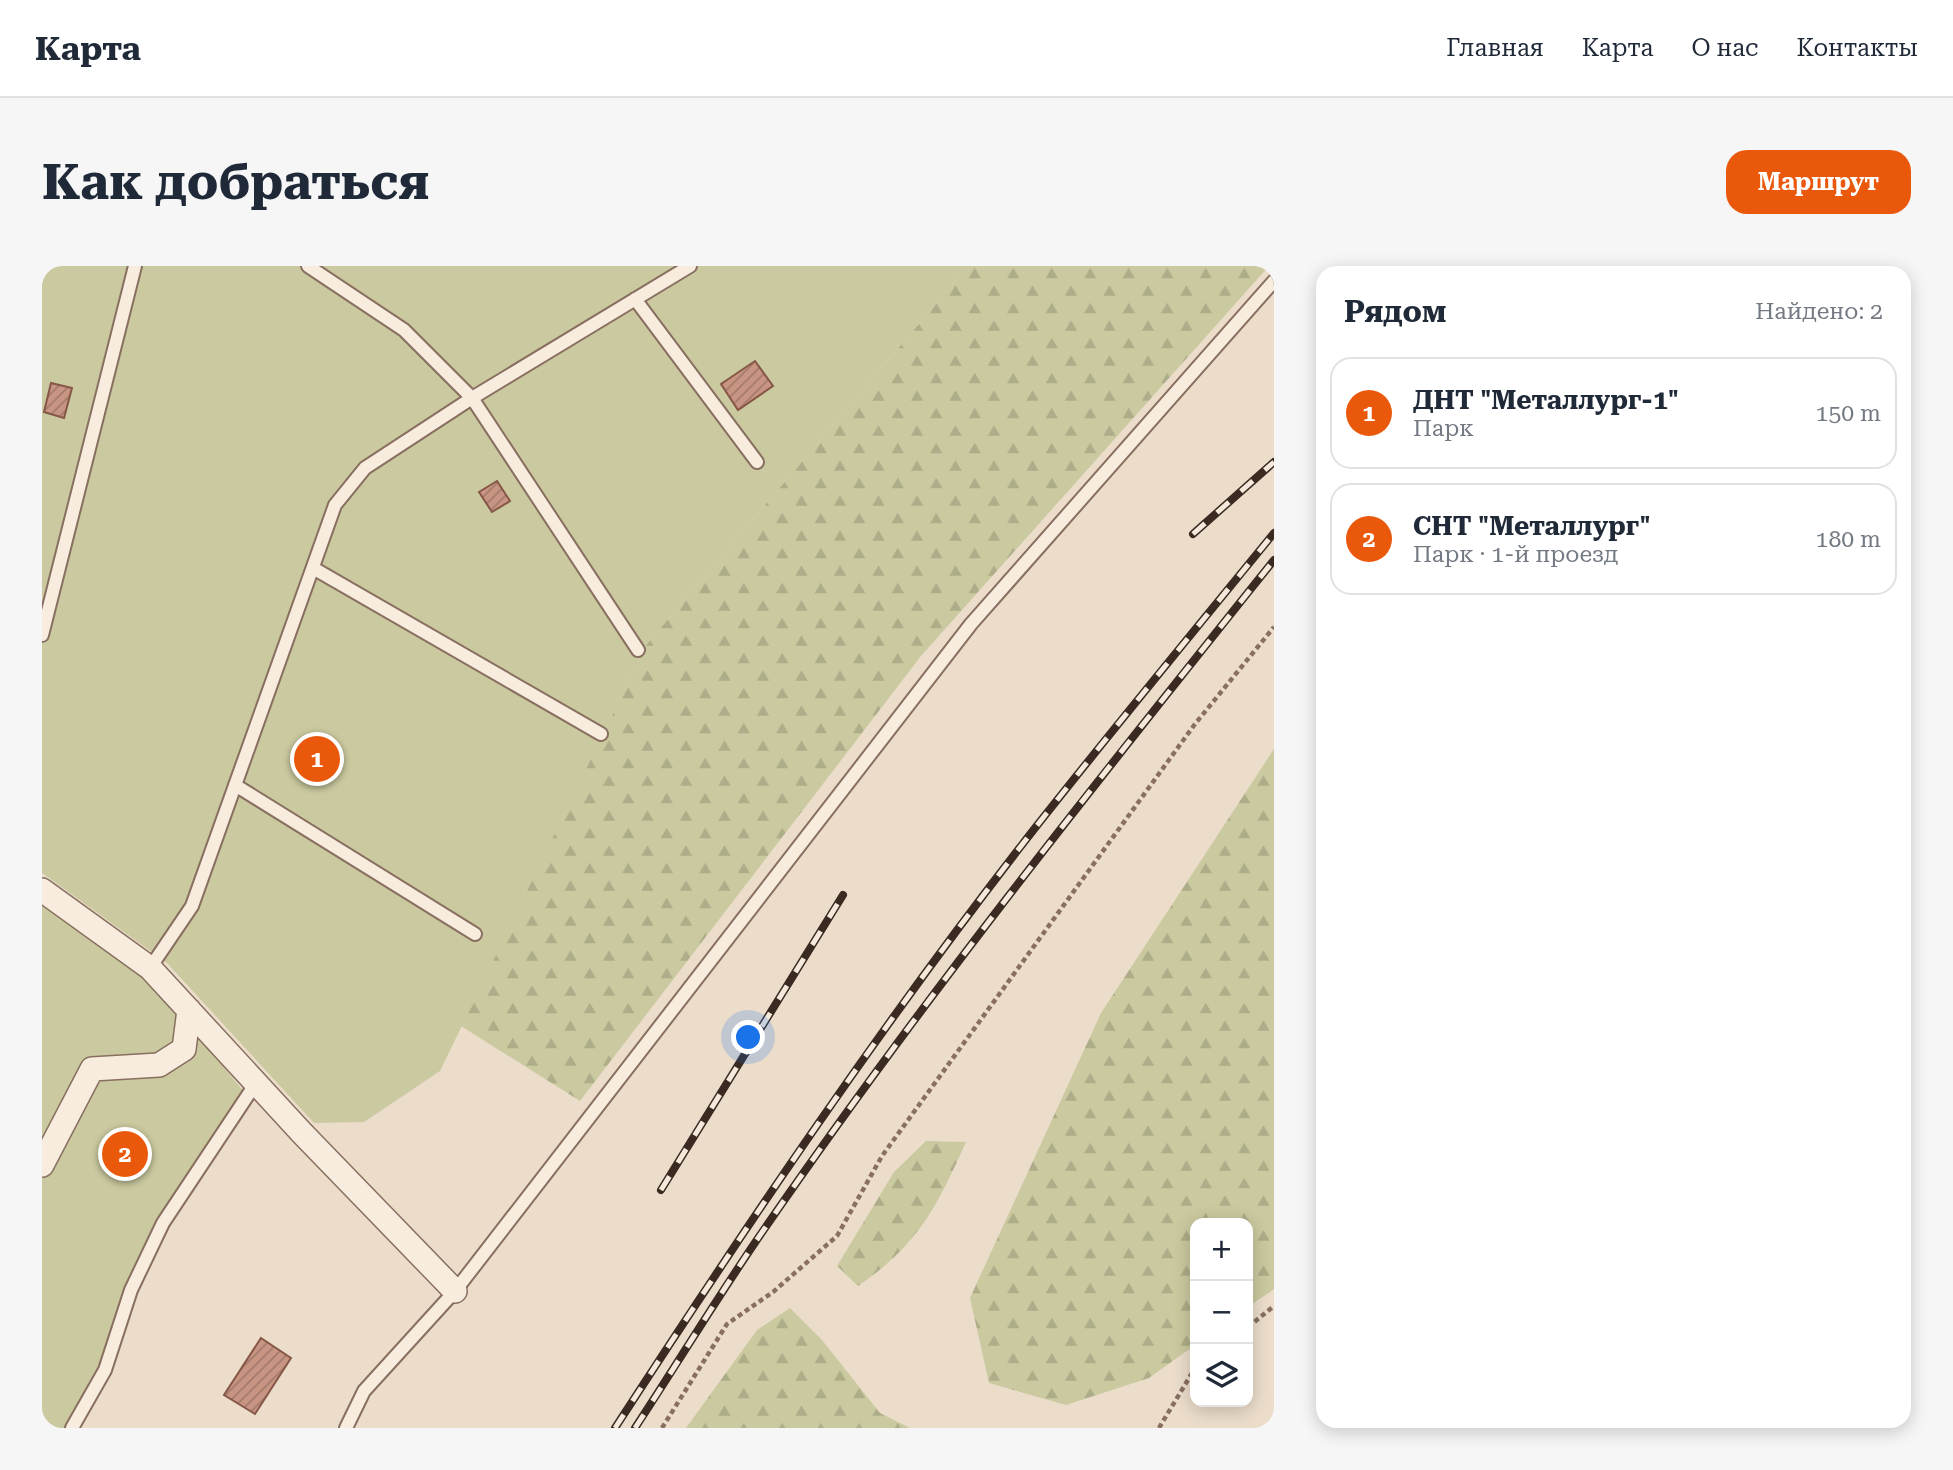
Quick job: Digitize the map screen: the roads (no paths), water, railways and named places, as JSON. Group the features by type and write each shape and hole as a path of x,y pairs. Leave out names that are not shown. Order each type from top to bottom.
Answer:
{"street":[{"path":"42,890 150,968 455,1291"},
{"path":"42,1165 92,1069 159,1065 184,1049 189,1010"}],"lane":[{"path":"42,635 135,266"},
{"path":"308,266 404,330 472,398 638,650"},
{"path":"150,968 192,906 335,505 365,468 472,398 635,299 679,268"},
{"path":"346,1428 364,1391 455,1291 971,624 1274,281"},
{"path":"635,299 757,463"},
{"path":"313,568 601,734"},
{"path":"235,785 475,934"},
{"path":"72,1428 105,1370 131,1290 163,1223 256,1083"}],"railway":[{"path":"1193,534 1274,462"},
{"path":"615,1428 767,1199 924,974 1035,828 1274,533"},
{"path":"635,1428 748,1253 887,1057 1078,807 1274,560"},
{"path":"661,1190 843,895"}],"place":[{"name":"ДНТ \"Металлург-1\"","path":"317,759"},
{"name":"СНТ \"Металлург\"","path":"125,1154"}]}
